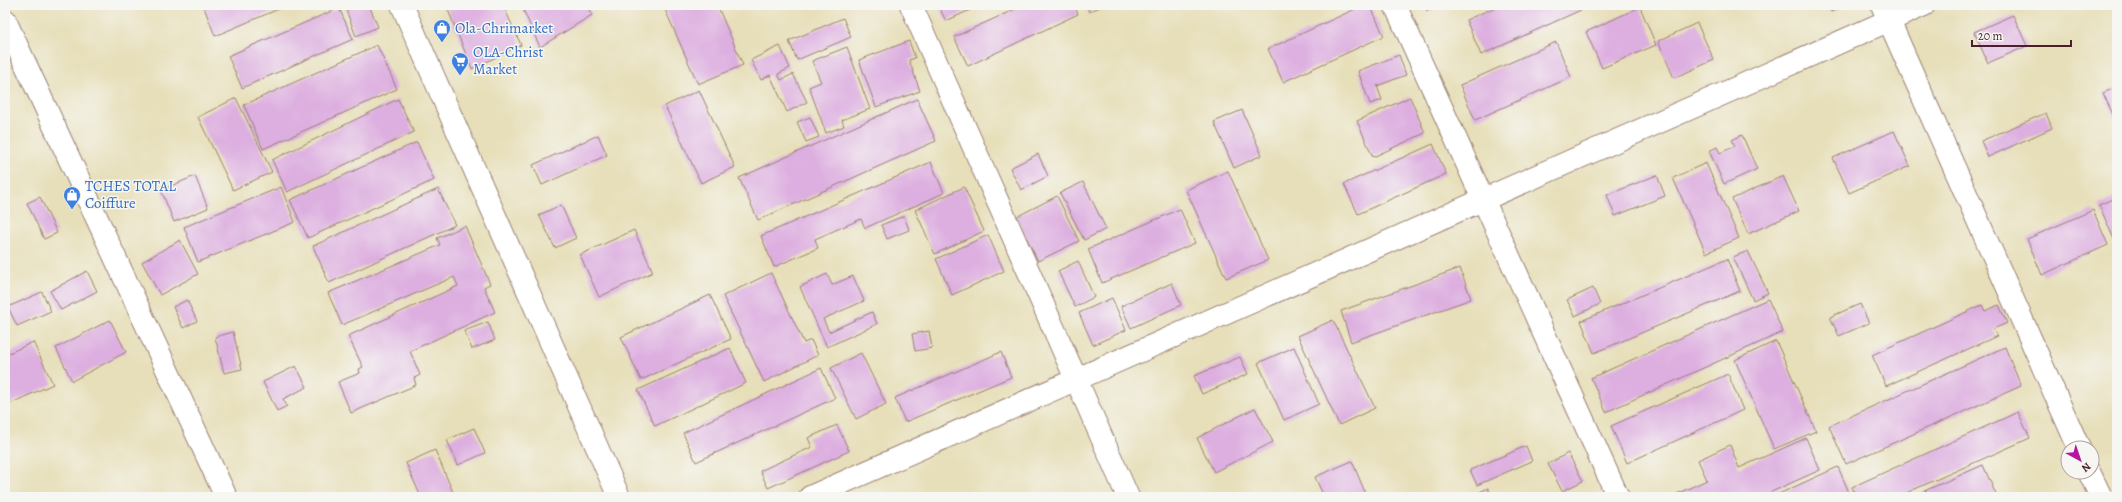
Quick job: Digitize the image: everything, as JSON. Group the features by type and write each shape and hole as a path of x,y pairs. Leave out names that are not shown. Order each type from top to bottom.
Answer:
{"street":[{"path":"402,5 620,497"},
{"path":"911,5 1128,497"},
{"path":"1395,5 1482,200 1618,497"},
{"path":"810,497 1482,200 1885,13 1924,5"},
{"path":"1885,13 2075,440"},
{"path":"5,20 226,497"},
{"path":"2094,480 2101,497"}],"building":[{"path":"203,5 288,5 215,36"},
{"path":"359,5 369,5 378,27 356,36 346,10"},
{"path":"446,5 503,5 521,45 472,69"},
{"path":"521,5 586,5 592,15 540,47"},
{"path":"663,5 717,5 743,65 698,84"},
{"path":"938,5 981,5 946,21"},
{"path":"1024,5 1074,5 1078,14 968,66 954,37"},
{"path":"1086,5 1104,5 1089,12"},
{"path":"1364,5 1370,5 1384,36 1283,82 1268,49"},
{"path":"1425,5 1440,5 1427,11"},
{"path":"1500,5 1592,5 1481,55 1466,20"},
{"path":"1828,5 1845,5 1831,12"},
{"path":"1640,7 1656,45 1602,68 1586,32"},
{"path":"339,8 353,39 242,88 228,56"},
{"path":"2013,15 2027,46 1988,63 1974,32"},
{"path":"843,18 851,37 797,60 789,41"},
{"path":"1697,23 1714,60 1674,78 1658,41"},
{"path":"909,41 915,58 909,60 920,91 876,107 859,60"},
{"path":"1556,42 1571,77 1475,120 1460,85"},
{"path":"377,45 397,89 263,149 244,105"},
{"path":"780,46 790,68 778,74 781,80 793,74 807,102 787,112 770,75 761,80 751,60"},
{"path":"847,47 870,109 842,120 844,126 826,133 809,87 821,82 812,61"},
{"path":"1399,55 1406,75 1377,86 1382,100 1370,104 1358,71"},
{"path":"2117,87 2117,120 2116,121 2103,93"},
{"path":"699,90 735,167 701,183 665,106"},
{"path":"1410,97 1425,133 1373,157 1357,121"},
{"path":"236,98 272,172 233,190 198,117"},
{"path":"398,99 414,132 287,192 272,160"},
{"path":"917,99 936,141 758,220 739,178"},
{"path":"1242,110 1262,155 1234,168 1214,122"},
{"path":"2046,113 2052,128 1988,157 1981,141"},
{"path":"810,117 819,137 806,142 797,122"},
{"path":"1894,131 1910,166 1849,193 1833,158"},
{"path":"598,135 607,155 542,185 533,165"},
{"path":"1742,135 1757,169 1724,184 1709,151 1717,147 1720,153 1735,146 1732,140"},
{"path":"417,142 434,180 308,238 290,200"},
{"path":"1433,144 1446,174 1358,214 1344,184"},
{"path":"1038,154 1048,176 1021,190 1010,168"},
{"path":"931,162 944,193 865,228 861,219 815,239 818,248 774,267 761,236"},
{"path":"1706,163 1739,238 1706,253 1673,178"},
{"path":"1228,171 1268,260 1226,278 1186,190"},
{"path":"1657,175 1665,196 1615,216 1607,195"},
{"path":"195,176 208,208 174,222 161,190"},
{"path":"1783,176 1799,211 1748,234 1732,199"},
{"path":"1083,182 1106,229 1084,240 1060,193"},
{"path":"281,187 295,222 198,262 184,227"},
{"path":"964,187 984,231 935,254 915,210"},
{"path":"438,189 455,225 329,283 313,246"},
{"path":"1057,196 1079,241 1038,261 1016,217"},
{"path":"40,197 57,233 44,239 27,203"},
{"path":"2117,197 2117,246 2099,205"},
{"path":"561,205 576,238 555,248 539,215"},
{"path":"1180,209 1195,243 1102,283 1088,249"},
{"path":"2093,210 2108,245 2042,275 2027,239"},
{"path":"904,216 909,230 887,239 881,225"},
{"path":"465,226 490,284 484,287 495,312 410,351 420,375 414,378 416,385 351,413 338,382 360,373 359,369 363,367 348,336 458,286 454,277 342,325 328,293 440,245 437,238"},
{"path":"634,230 653,272 599,297 580,255"},
{"path":"988,235 1004,271 952,295 936,259"},
{"path":"180,240 198,274 160,295 142,262"},
{"path":"1748,251 1768,293 1753,300 1733,257"},
{"path":"1727,259 1740,291 1594,353 1581,321"},
{"path":"1078,261 1094,297 1075,307 1058,271"},
{"path":"1460,268 1471,299 1351,342 1341,311"},
{"path":"87,271 97,291 61,310 50,291"},
{"path":"771,273 804,343 811,340 818,355 764,382 723,296"},
{"path":"827,274 832,285 853,276 864,301 823,319 829,332 872,312 877,324 827,347 800,287"},
{"path":"1172,283 1181,305 1131,328 1121,306"},
{"path":"1593,288 1600,304 1575,316 1567,300"},
{"path":"42,292 51,311 17,326 8,307"},
{"path":"710,295 731,339 641,380 621,337"},
{"path":"1112,298 1126,330 1093,345 1079,313"},
{"path":"1768,299 1783,332 1606,412 1591,378"},
{"path":"187,300 197,321 183,328 173,307"},
{"path":"1860,304 1869,323 1839,336 1830,317"},
{"path":"1982,305 1985,311 1999,305 2007,323 1993,329 1997,336 1886,386 1872,355"},
{"path":"110,320 126,352 72,381 56,348"},
{"path":"1333,320 1375,408 1339,425 1298,336"},
{"path":"488,322 495,340 472,349 464,331"},
{"path":"929,331 932,348 915,351 912,334"},
{"path":"233,332 242,369 224,373 215,337"},
{"path":"1776,341 1816,431 1774,449 1735,360"},
{"path":"33,342 53,384 5,406 5,355"},
{"path":"1294,347 1319,404 1284,420 1258,363"},
{"path":"2005,347 2021,386 1846,464 1829,426"},
{"path":"730,348 746,383 655,426 638,390"},
{"path":"1001,352 1011,377 905,422 895,398"},
{"path":"861,353 886,404 856,419 831,368"},
{"path":"1240,357 1248,374 1202,394 1194,376"},
{"path":"296,366 307,387 283,399 287,406 277,411 263,382"},
{"path":"821,368 835,398 696,462 683,433"},
{"path":"1728,374 1743,410 1627,463 1611,426"},
{"path":"1255,408 1273,442 1214,472 1197,438"},
{"path":"2018,412 2030,438 1897,497 1856,497 1852,487"},
{"path":"837,425 849,451 768,488 760,471 812,447 808,438"},
{"path":"474,428 485,453 458,465 447,440"},
{"path":"1806,438 1820,470 1760,497 1670,497 1707,480 1698,460 1730,445 1739,468"},
{"path":"1526,446 1532,461 1477,485 1470,470"},
{"path":"435,450 455,497 421,497 406,463"},
{"path":"1568,453 1583,481 1562,491 1548,464"},
{"path":"1352,461 1367,497 1324,497 1315,477"},
{"path":"1983,465 1997,497 1911,497"},
{"path":"1838,467 1851,497 1772,497"},
{"path":"1488,488 1492,497 1469,497"}],"place":[{"name":"Ola-Chrimarket","path":"442,43"},
{"name":"OLA-Christ Market","path":"460,76"},
{"name":"TCHES TOTAL Coiffure","path":"72,210"}]}
